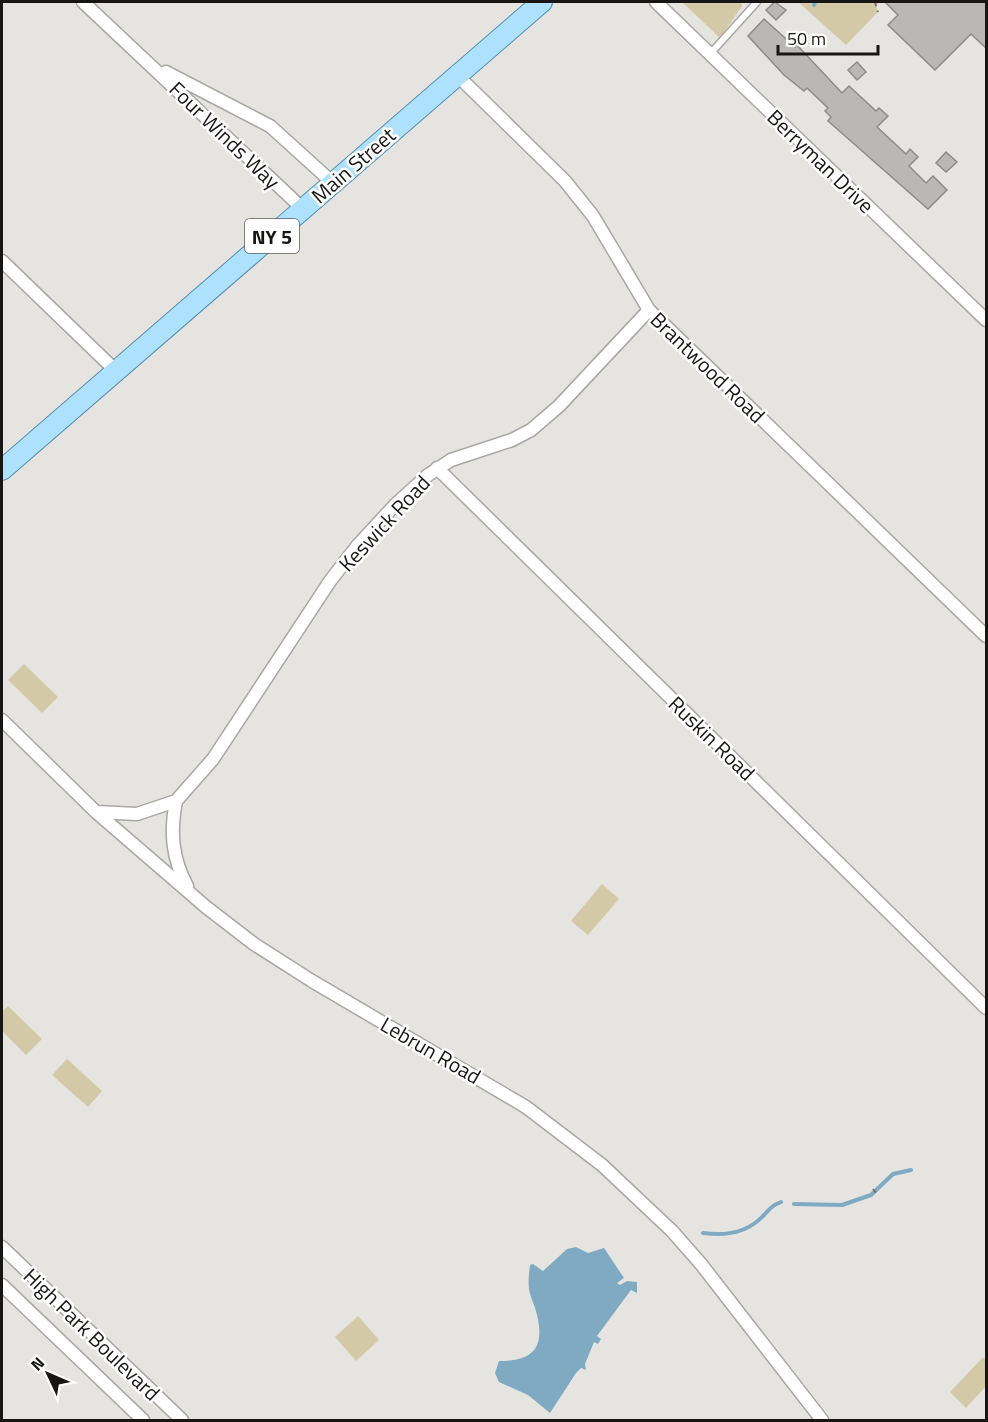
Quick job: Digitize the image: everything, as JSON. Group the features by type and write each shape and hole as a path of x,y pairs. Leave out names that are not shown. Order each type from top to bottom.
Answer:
{"main road":[{"name":"Main Street","path":"2,470 542,2"}],"street":[{"name":"Four Winds Way","path":"83,2 303,209"},
{"name":"Berryman Drive","path":"656,2 987,320"},
{"name":"Four Winds Way","path":"147,61 270,126 333,183"},
{"name":"Brantwood Road","path":"457,75 565,181 593,216 649,310 987,636"},
{"path":"2,261 116,371"},
{"name":"Keswick Road","path":"176,801 213,759 330,581 358,545 395,505 437,468 465,453 512,440 531,430 559,406 649,310"},
{"name":"Ruskin Road","path":"437,468 987,1008"},
{"name":"Lebrun Road","path":"2,720 96,812 190,893 254,944 330,992 526,1107 593,1158 644,1203 701,1264 822,1420"},
{"path":"96,812 137,814 176,801 172,824 173,848 179,872 190,893"},
{"name":"High Park Boulevard","path":"2,1247 182,1420"},
{"name":"High Park Boulevard","path":"2,1285 143,1420"}],"lane":[{"path":"710,54 757,2"}],"path":[{"path":"877,2 878,12"},
{"path":"873,1189 877,1194"}],"shaded area":[{"path":"682,2 741,2 742,6 720,38"},
{"path":"798,2 879,2 876,5 878,12 846,45"},
{"path":"24,664 58,697 42,713 8,680"},
{"path":"602,884 619,899 588,935 571,921"},
{"path":"8,1006 42,1039 26,1055 2,1031 2,1012"},
{"path":"67,1059 102,1091 88,1107 52,1075"},
{"path":"358,1316 379,1340 356,1361 335,1337"},
{"path":"983,1357 986,1360 986,1386 966,1408 950,1392"}],"water":[{"path":"576,1247 588,1253 604,1248 624,1278 617,1283 620,1285 627,1281 637,1282 637,1293 631,1290 597,1336 601,1339 598,1344 594,1342 585,1364 586,1370 581,1368 576,1373 550,1413 528,1395 499,1382 495,1373 499,1361 529,1355 538,1343 539,1323 529,1289 530,1265 533,1264 543,1271 567,1249"}],"building":[{"path":"775,2 786,10 776,20 766,10"},
{"path":"885,2 987,2 987,49 971,34 935,70 888,25 898,15"},
{"path":"764,19 795,47 797,45 842,93 849,86 876,111 879,108 888,116 877,127 906,154 910,149 918,157 909,166 926,183 933,176 947,190 928,209 828,121 831,117 825,111 828,108 807,88 804,91 784,75 748,36"},
{"path":"857,62 866,72 857,80 848,70"},
{"path":"946,152 957,162 946,172 936,163"}],"waterway":[{"path":"794,1204 842,1205 871,1195 893,1174 911,1170"},
{"path":"703,1233 719,1234 743,1230 757,1222 773,1206 781,1202"}]}
